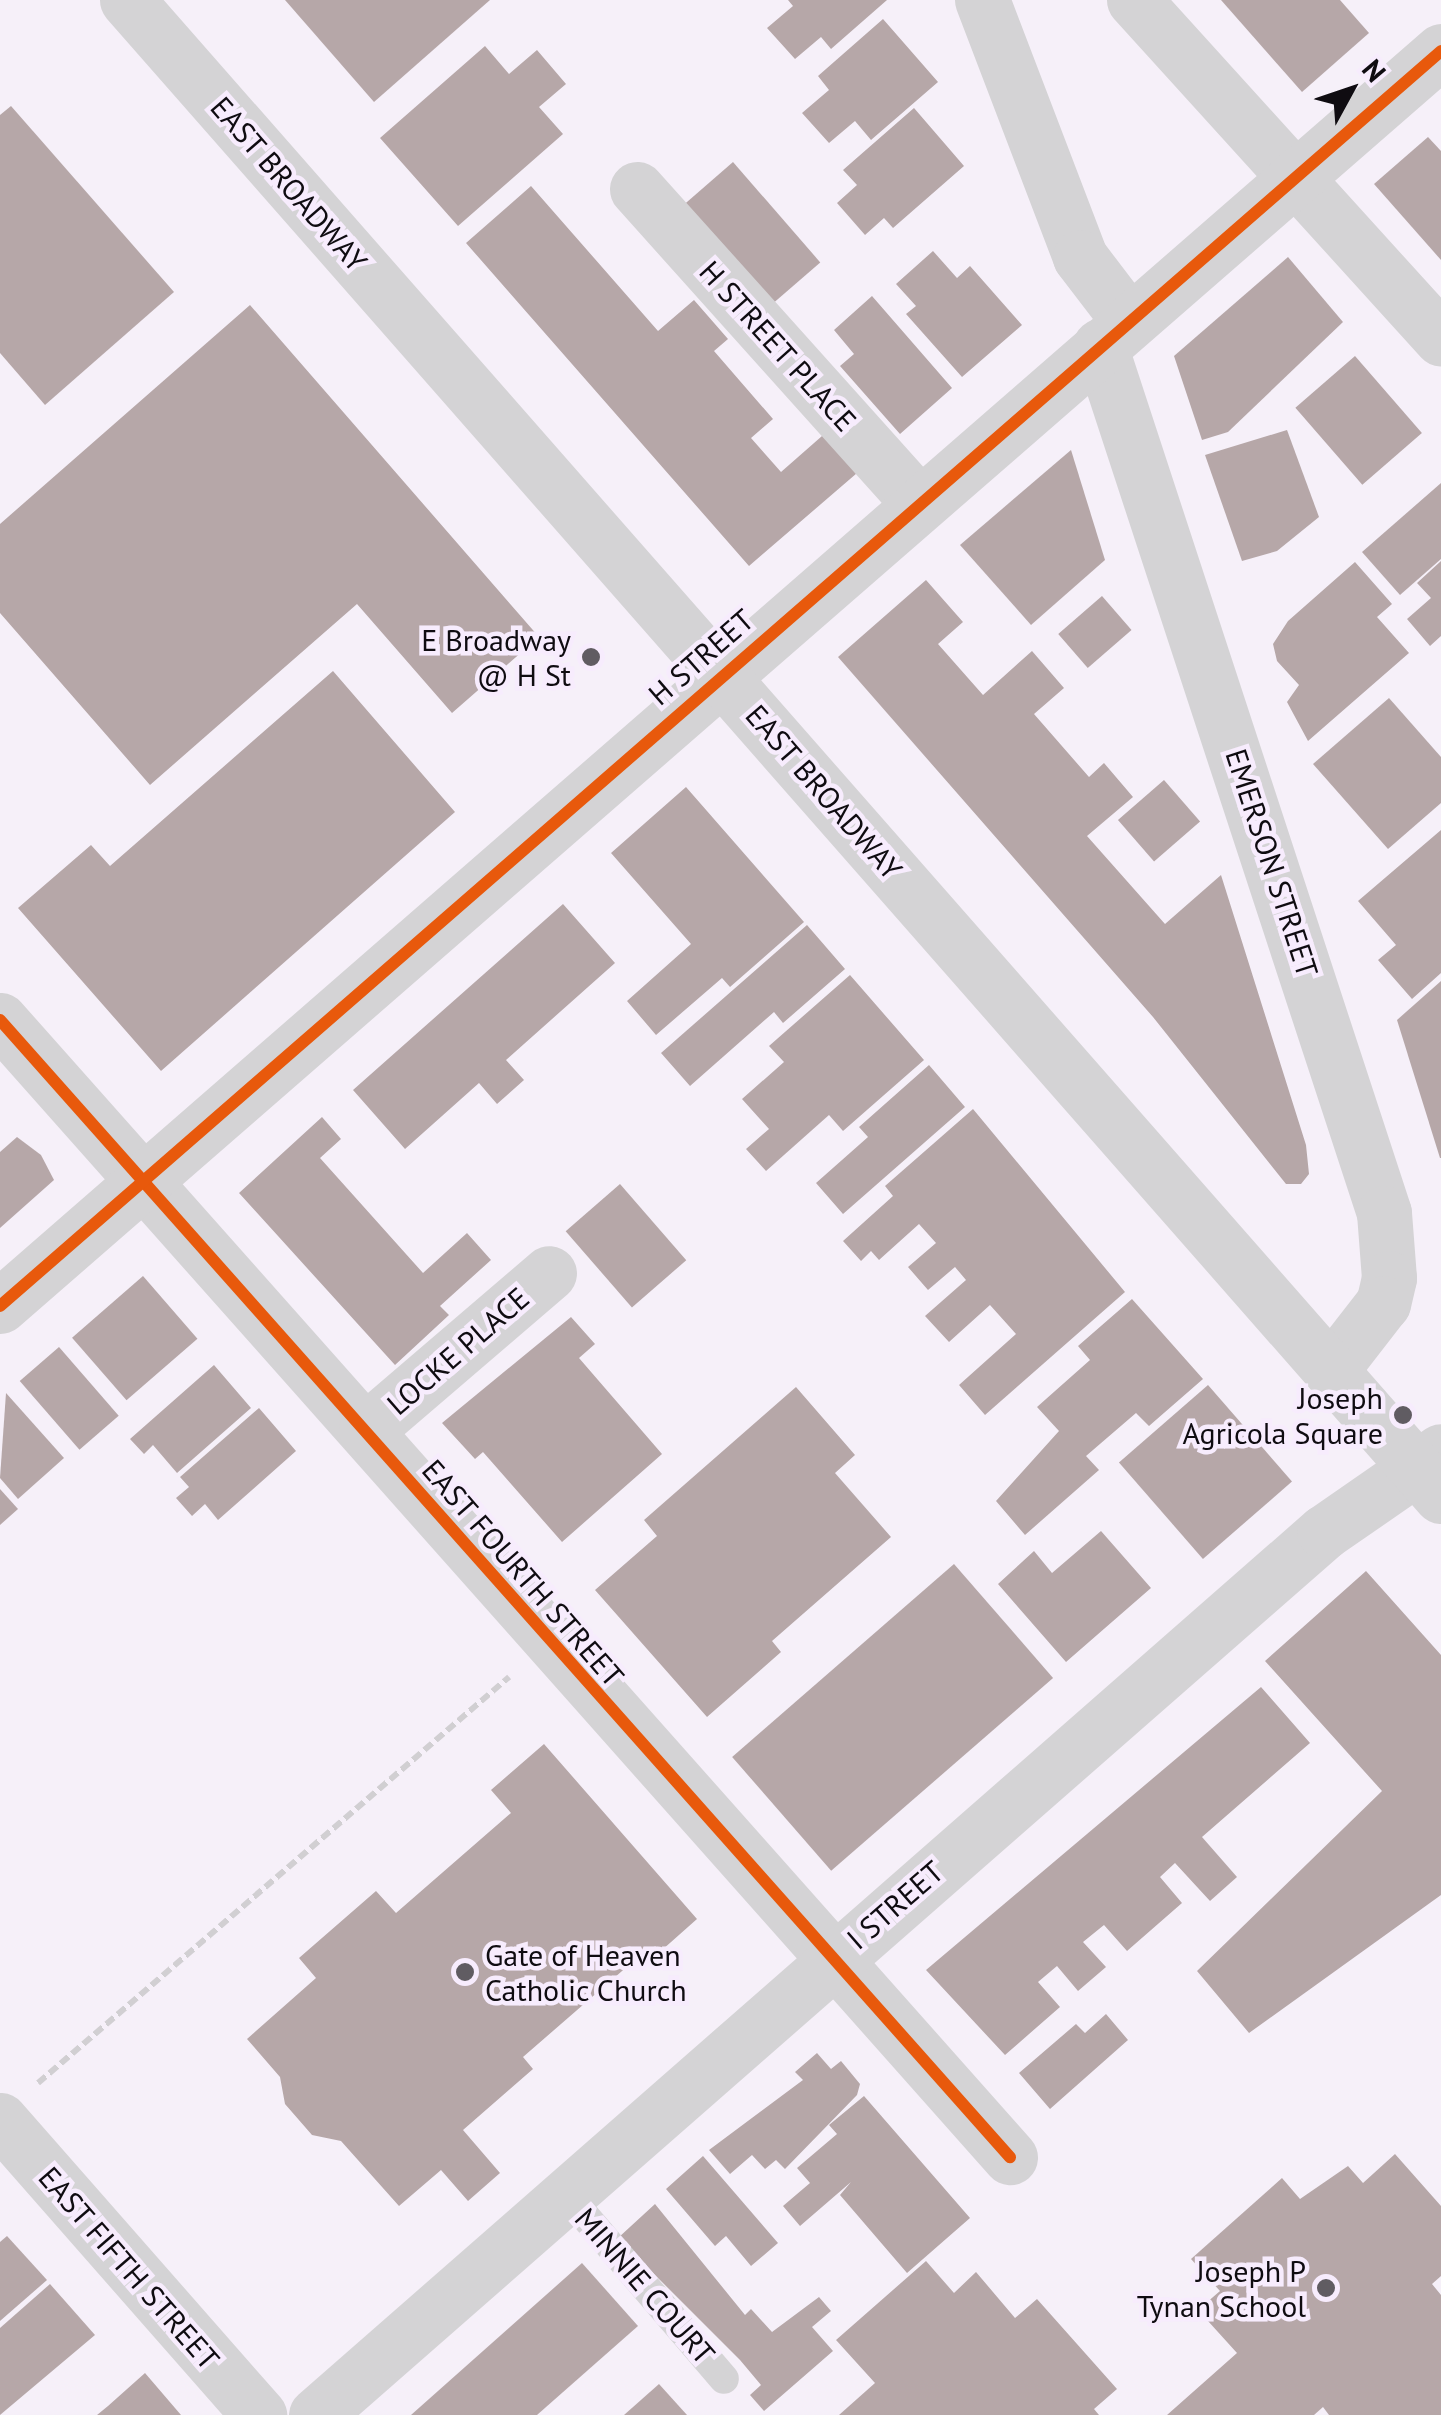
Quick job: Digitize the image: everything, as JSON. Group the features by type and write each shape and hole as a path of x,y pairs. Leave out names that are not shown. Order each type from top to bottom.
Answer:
{"street":[{"name":"EAST BROADWAY","path":"127,0 1331,1370 1433,1472"},
{"name":"EMERSON STREET","path":"982,0 1080,257 1115,333 1384,1212 1389,1278 1383,1304 1331,1370"},
{"path":"1134,0 1298,176 1441,338"},
{"name":"H STREET","path":"0,1306 140,1180 1441,51"},
{"name":"H STREET PLACE","path":"637,189 919,503"},
{"name":"EAST FOURTH STREET","path":"0,1020 831,1961 1010,2157"},
{"name":"LOCKE PLACE","path":"366,1430 550,1272"},
{"name":"I STREET","path":"316,2415 1324,1532 1433,1472"},
{"name":"EAST FIFTH STREET","path":"0,2120 259,2415"}],"lane":[{"name":"MINNIE COURT","path":"566,2194 724,2379"}],"path":[{"path":"38,2083 510,1676"}],"building":[{"path":"285,0 490,0 374,102"},
{"path":"788,0 887,0 831,49 821,37 795,59 767,28 793,6"},
{"path":"1221,0 1340,0 1369,33 1302,92"},
{"path":"883,19 938,82 871,140 855,121 829,143 802,113 829,90 818,76"},
{"path":"485,46 509,74 537,50 566,84 539,107 563,134 458,226 380,138"},
{"path":"11,106 174,292 45,405 0,353 0,115"},
{"path":"914,108 964,166 893,228 884,218 865,235 837,203 857,185 843,170"},
{"path":"1428,137 1441,151 1441,260 1374,184"},
{"path":"733,162 820,262 766,310 679,209"},
{"path":"531,186 658,331 694,300 728,339 714,351 773,419 751,438 781,472 830,429 864,467 749,566 466,243"},
{"path":"933,251 957,278 970,266 1022,325 962,377 906,314 916,306 896,284"},
{"path":"1288,257 1343,322 1228,432 1202,440 1174,356"},
{"path":"872,296 952,388 900,434 840,366 854,354 834,330"},
{"path":"250,305 539,637 452,713 357,604 150,785 0,613 0,524"},
{"path":"1355,356 1422,433 1362,485 1295,408"},
{"path":"1287,430 1319,517 1277,551 1242,561 1205,455"},
{"path":"1071,450 1105,560 1031,625 960,545"},
{"path":"1441,483 1441,559 1400,595 1362,552"},
{"path":"1441,561 1441,636 1430,646 1407,619 1431,598 1417,583"},
{"path":"1355,562 1392,604 1377,617 1409,653 1308,741 1287,702 1299,685 1277,661 1273,644 1288,621"},
{"path":"926,580 963,622 938,644 983,695 1032,651 1064,688 1034,714 1089,777 1104,763 1133,797 1087,836 1165,924 1221,875 1306,1145 1309,1174 1301,1184 1286,1184 1153,1017 838,657"},
{"path":"1102,596 1132,630 1088,668 1058,634"},
{"path":"333,671 455,812 161,1071 18,908 91,845 110,866"},
{"path":"1389,698 1441,757 1441,803 1388,849 1313,764"},
{"path":"1164,780 1200,822 1154,862 1118,820"},
{"path":"686,787 804,922 730,987 722,978 656,1035 627,1001 691,944 611,853"},
{"path":"1441,830 1441,973 1412,999 1378,960 1396,945 1358,901"},
{"path":"563,904 615,963 506,1060 524,1080 497,1104 479,1083 405,1149 353,1090"},
{"path":"807,925 845,969 783,1023 774,1012 690,1086 661,1053"},
{"path":"850,975 924,1060 843,1131 829,1115 766,1171 746,1149 769,1129 742,1099 784,1062 769,1046"},
{"path":"1441,981 1441,1158 1440,1158 1397,1020"},
{"path":"929,1065 965,1107 843,1214 816,1183 868,1137 859,1127"},
{"path":"973,1109 1125,1292 985,1415 959,1385 1016,1334 990,1305 949,1342 925,1316 966,1280 955,1267 928,1290 908,1267 936,1243 919,1224 879,1260 871,1251 861,1261 843,1241 893,1196 885,1186"},
{"path":"322,1117 341,1139 320,1158 423,1273 467,1233 491,1260 440,1306 449,1315 395,1365 239,1193"},
{"path":"17,1137 41,1155 54,1180 0,1228 0,1152"},
{"path":"620,1184 686,1260 632,1307 566,1231"},
{"path":"143,1276 197,1339 127,1400 72,1338"},
{"path":"1132,1299 1203,1379 1149,1426 1136,1413 1086,1456 1099,1470 1025,1535 996,1501 1059,1431 1037,1407 1090,1360 1078,1346"},
{"path":"571,1317 595,1344 579,1358 662,1454 562,1542 483,1452 475,1459 442,1423"},
{"path":"59,1347 119,1416 79,1450 20,1381"},
{"path":"214,1365 251,1408 177,1473 153,1445 144,1454 130,1439"},
{"path":"1208,1385 1292,1482 1203,1559 1119,1462"},
{"path":"796,1387 855,1455 835,1473 891,1537 772,1641 781,1652 707,1717 595,1590 657,1536 644,1520"},
{"path":"6,1393 64,1458 18,1499 0,1478"},
{"path":"259,1408 296,1451 218,1520 205,1504 192,1516 176,1498 189,1487 180,1477"},
{"path":"0,1489 18,1509 0,1525"},
{"path":"1101,1531 1151,1588 1066,1662 998,1584 1034,1551 1052,1573"},
{"path":"954,1564 1053,1678 831,1871 732,1757"},
{"path":"1366,1571 1441,1655 1441,1895 1249,2033 1197,1971 1382,1791 1265,1661"},
{"path":"1261,1687 1310,1743 1202,1837 1237,1877 1210,1901 1175,1863 1160,1877 1182,1903 1127,1951 1104,1925 1083,1942 1106,1967 1078,1991 1057,1966 1038,1982 1060,2007 1005,2055 926,1970"},
{"name":"Gate of Heaven Catholic Church","path":"544,1744 697,1919 644,1966 637,1958 523,2057 533,2069 463,2130 500,2173 468,2201 441,2170 399,2206 341,2141 312,2135 285,2104 280,2077 247,2039 316,1978 299,1958 376,1891 396,1913 511,1813 491,1790"},
{"path":"1106,2014 1128,2040 1050,2109 1019,2073 1076,2024 1085,2033"},
{"path":"817,2053 831,2069 841,2061 860,2084 857,2095 785,2169 776,2160 765,2169 752,2155 730,2174 709,2150 803,2080 795,2072"},
{"path":"864,2096 970,2218 907,2273 840,2195 851,2182 800,2226 783,2206 810,2183 797,2168 837,2134 829,2125"},
{"name":"Joseph P Tynan School","path":"1395,2154 1441,2206 1441,2276 1432,2284 1441,2295 1441,2415 1329,2415 1323,2407 1314,2415 1167,2415 1237,2353 1198,2310 1220,2291 1191,2259 1282,2178 1300,2199 1348,2166 1363,2183"},
{"path":"703,2156 778,2243 751,2266 726,2236 715,2246 666,2189"},
{"path":"655,2204 745,2315 751,2309 772,2332 819,2297 831,2311 812,2327 833,2351 764,2411 750,2395 761,2385 740,2360 618,2238"},
{"path":"7,2236 47,2280 0,2321 0,2242"},
{"name":"Joseph P Tynan School","path":"926,2261 954,2293 976,2272 1015,2318 1037,2299 1117,2389 1094,2409 1099,2415 839,2415 875,2383 836,2340"},
{"path":"582,2263 638,2326 537,2415 411,2415"},
{"path":"50,2284 95,2335 0,2415 0,2328"},
{"path":"145,2373 181,2415 97,2415 108,2406"},
{"path":"659,2384 687,2415 624,2415"}],"cycle path":[{"path":"0,1306 1441,51"},
{"path":"0,1020 1010,2157"}],"place":[{"name":"E Broadway @ H St","path":"591,657"},
{"name":"Joseph Agricola Square","path":"1403,1415"},
{"name":"Gate of Heaven Catholic Church","path":"465,1972"},
{"name":"Joseph P Tynan School","path":"1326,2288"}]}
